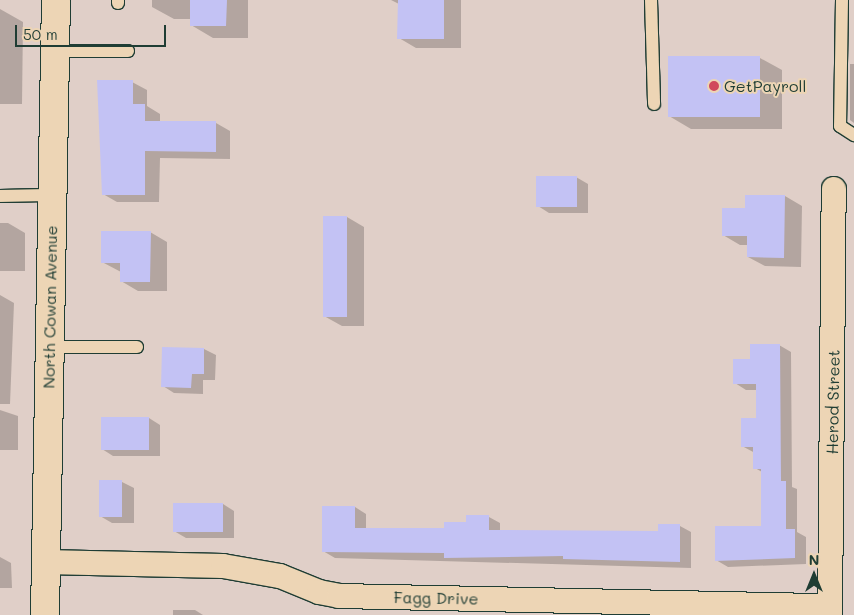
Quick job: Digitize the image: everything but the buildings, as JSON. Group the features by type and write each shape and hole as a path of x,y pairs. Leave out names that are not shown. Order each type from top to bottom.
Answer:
{"street":[{"name":"North Cowan Avenue","path":"45,615 56,0"},
{"name":"Herod Street","path":"830,610 834,189"},
{"name":"Fagg Drive","path":"46,562 223,566 280,576 319,592 339,596 830,610"}],"lane":[{"path":"651,0 654,104"},
{"path":"842,0 848,50 840,126 849,136 854,136"},
{"path":"55,50 128,51"},
{"path":"0,196 52,195"},
{"path":"50,347 137,347"}],"place":[{"name":"GetPayroll","path":"714,86"}]}
